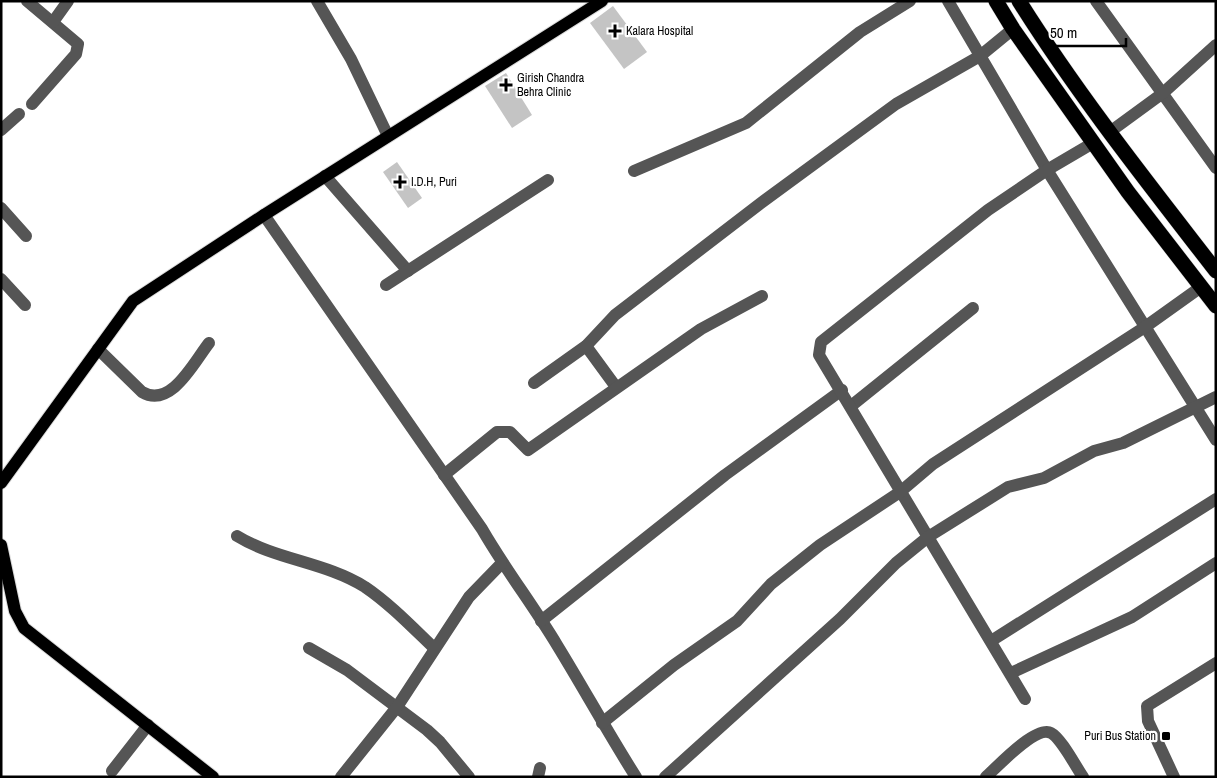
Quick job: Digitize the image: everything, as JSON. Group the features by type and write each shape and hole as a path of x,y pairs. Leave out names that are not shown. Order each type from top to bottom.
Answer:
{"highway":[{"path":"996,1 1013,29 1128,192 1216,306"},
{"path":"1019,1 1036,29 1216,271"}],"main road":[{"path":"1,483 133,301 264,214 602,1"},
{"path":"1,545 15,611 24,628 213,777"}],"street":[{"path":"27,1 75,38 78,44 78,49 32,104"},
{"path":"53,22 68,1"},
{"path":"317,1 351,59 388,136"},
{"path":"634,171 746,122 860,32 910,1"},
{"path":"948,1 1047,170 1216,440"},
{"path":"1096,1 1216,168"},
{"path":"534,383 586,346 615,315 648,289 888,110 980,56 1013,29"},
{"path":"1111,131 1163,93 1216,45"},
{"path":"1,130 19,114"},
{"path":"1025,699 820,355 821,342 988,210 1047,170 1093,143"},
{"path":"324,176 408,271"},
{"path":"386,285 548,180"},
{"path":"1,208 26,236"},
{"path":"264,214 482,529 501,564 541,621 636,777"},
{"path":"3,285 25,305"},
{"path":"602,723 674,665 737,621 772,584 820,545 900,492 933,464 1145,327 1200,287"},
{"path":"444,475 497,432 510,432 528,450 701,329 762,296"},
{"path":"851,406 972,308"},
{"path":"98,349 142,392 150,397 160,397 172,391 209,343"},
{"path":"586,346 616,387"},
{"path":"541,621 724,475 842,390"},
{"path":"665,777 840,619 896,563 928,537 1008,487 1044,478 1094,451 1123,443 1216,397"},
{"path":"992,641 1216,499"},
{"path":"237,536 256,548 311,564 364,587 434,648"},
{"path":"1011,673 1132,617 1216,563"},
{"path":"341,777 397,707 434,648 469,598 501,564"},
{"path":"309,648 347,670 397,707 440,742 469,777"},
{"path":"1174,777 1148,721 1147,706 1216,663"},
{"path":"112,771 148,726"},
{"path":"986,777 1020,746 1038,733 1045,732 1056,736 1083,777"}],"building":[{"path":"613,6 647,52 624,69 590,23"},
{"path":"506,73 532,115 512,128 485,86"},
{"path":"397,162 422,198 408,208 383,172"}],"place":[{"name":"Kalara Hospital","path":"615,31"},
{"name":"Girish Chandra Behra Clinic","path":"506,85"},
{"name":"I.D.H, Puri","path":"400,182"},
{"name":"Puri Bus Station","path":"1166,736"}]}
